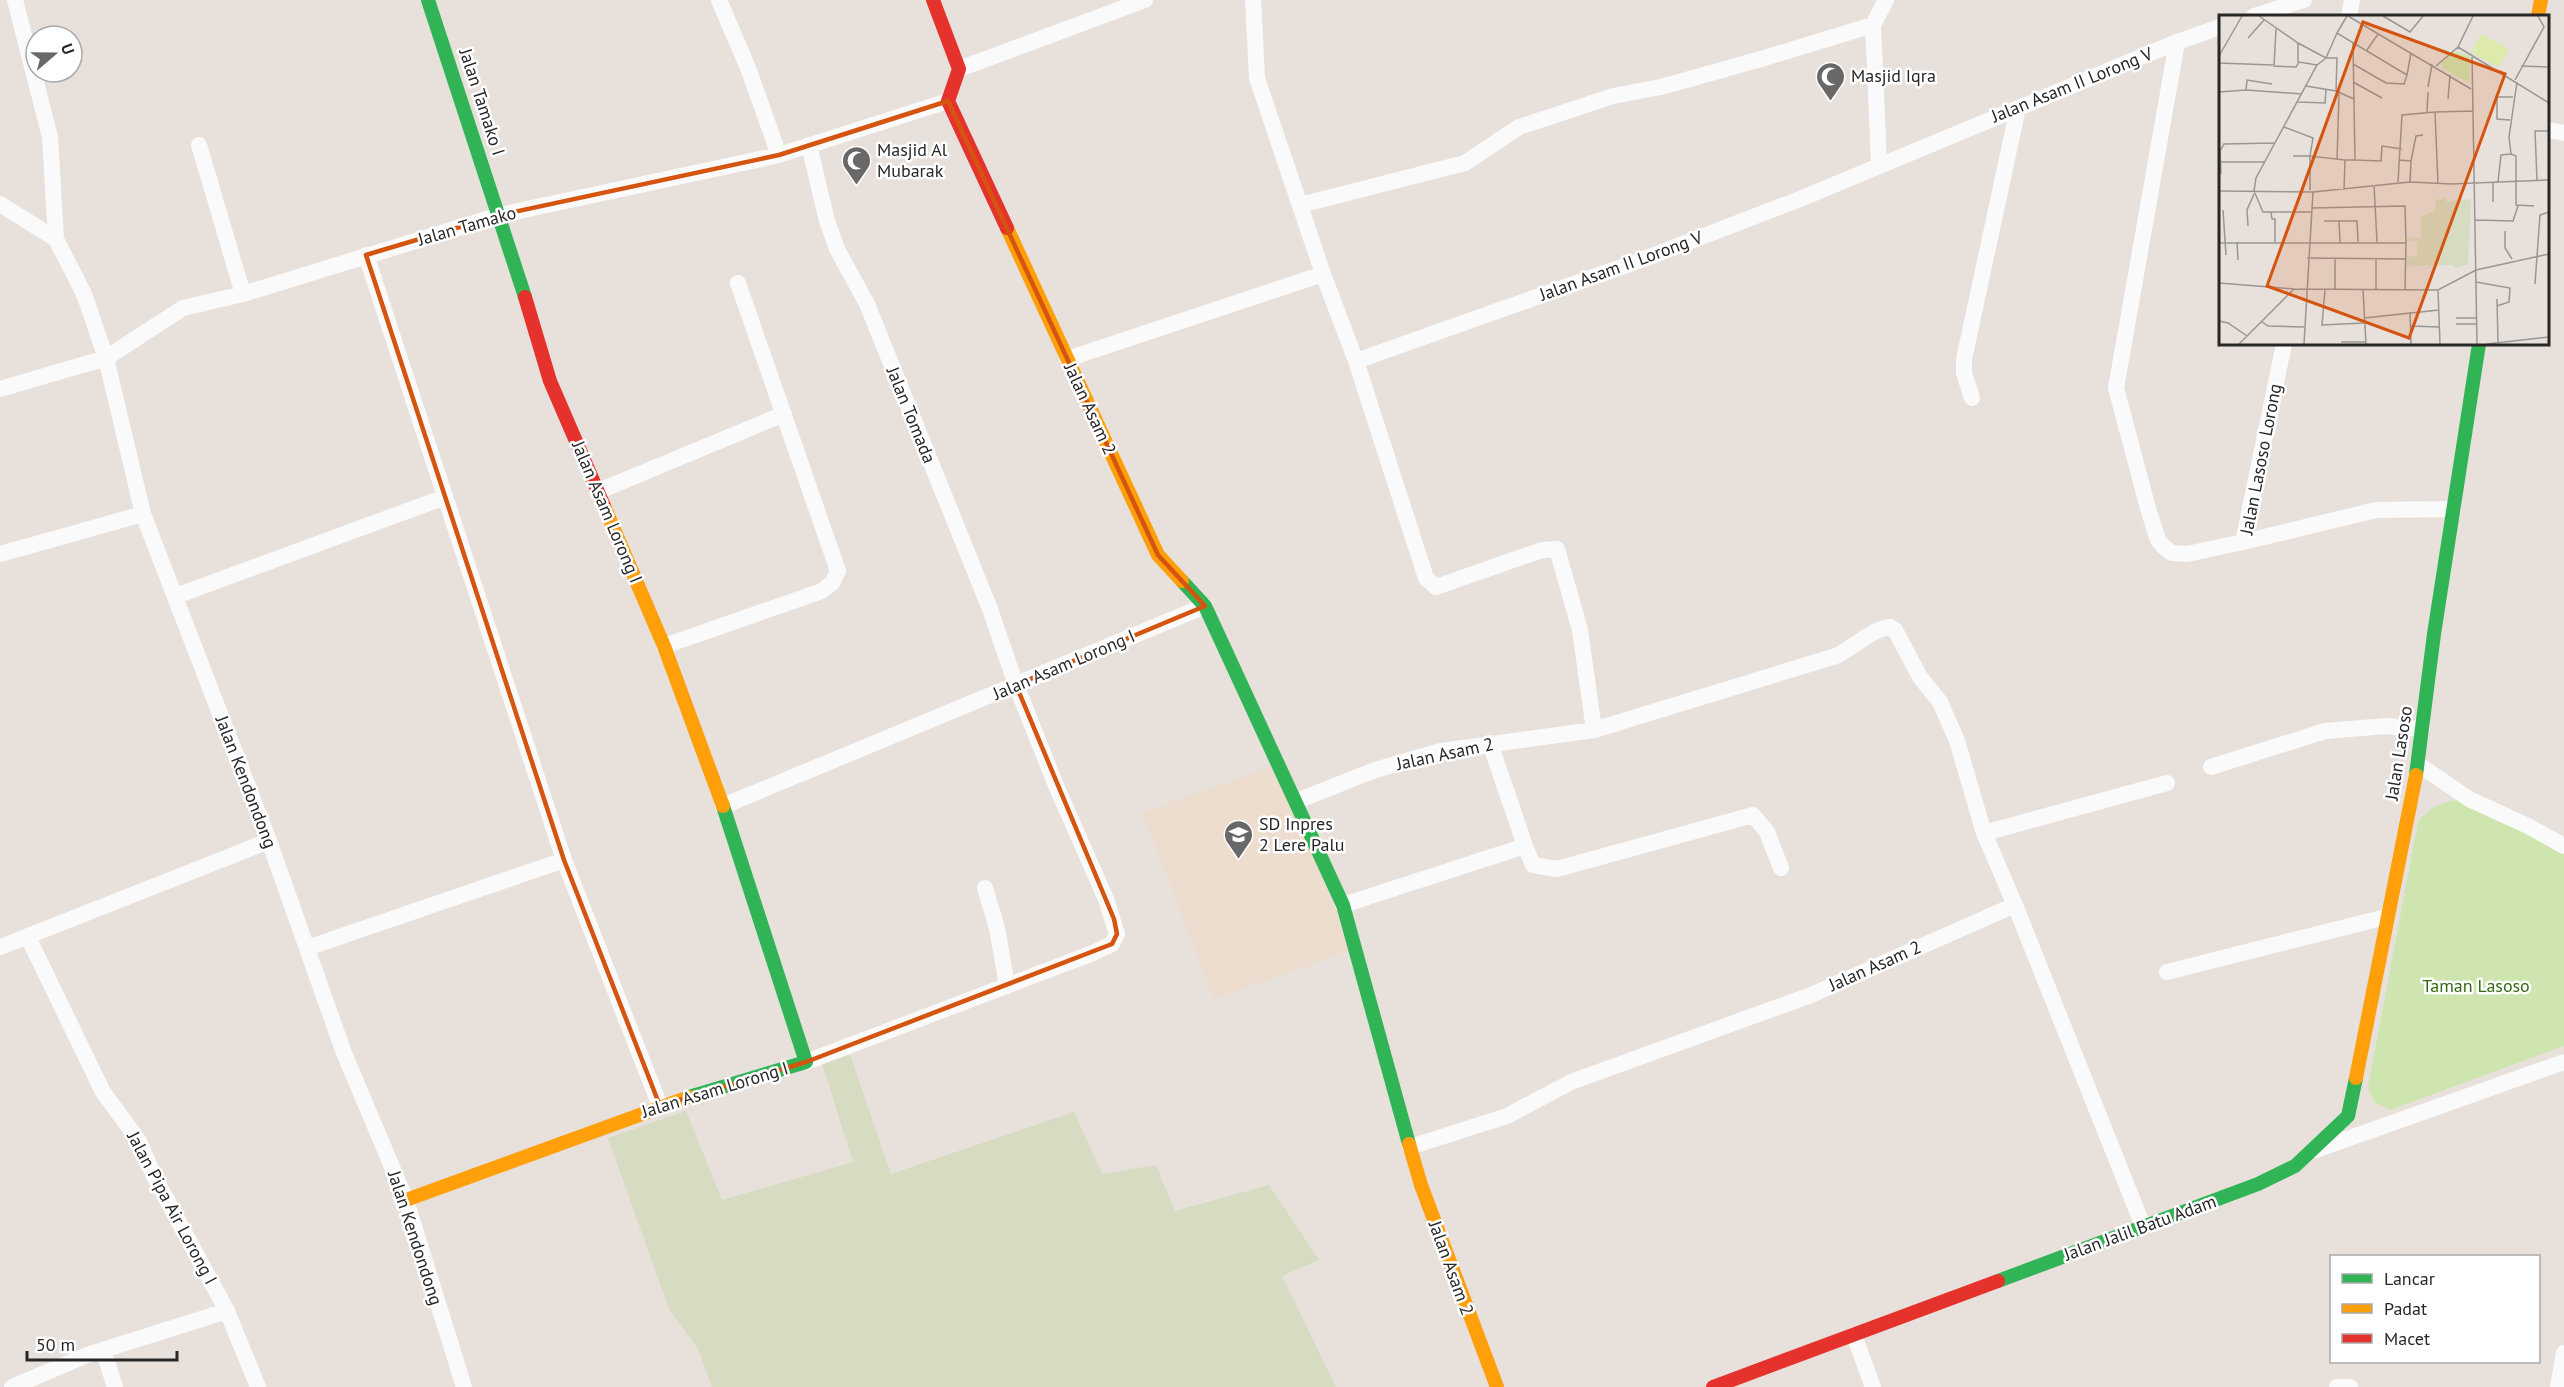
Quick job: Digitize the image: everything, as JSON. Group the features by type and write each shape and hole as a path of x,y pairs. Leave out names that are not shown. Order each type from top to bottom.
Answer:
{"street":[{"path":"15,0 50,137 56,239"},
{"name":"Jalan Tamako I","path":"428,0 500,215"},
{"path":"719,0 748,68 779,155"},
{"path":"933,0 959,69 948,101"},
{"path":"959,69 1145,0"},
{"path":"1253,0 1257,78 1323,274 1356,361 1425,578 1436,587 1542,549 1557,549 1580,630 1594,730"},
{"path":"1879,165 1873,25 1886,0"},
{"path":"2257,15 2304,0"},
{"path":"2349,15 2352,0"},
{"path":"2538,15 2541,0"},
{"path":"1300,205 1465,163 1519,127 1613,96 1661,87 1750,63 1873,25"},
{"name":"Jalan Asam II Lorong V","path":"1356,361 1644,259 1800,199 2177,42 2219,27"},
{"path":"2177,42 2116,388 2158,540 2172,553 2187,554 2243,542"},
{"name":"Jalan Tamako","path":"0,389 106,358 183,308 243,294 500,215 779,155 948,101"},
{"name":"Jalan Asam 2","path":"948,101 1158,555 1205,606 1297,801 1343,905 1421,1185 1497,1387"},
{"path":"1972,398 1964,374 1964,359 2019,108"},
{"path":"2549,130 2564,134"},
{"path":"199,145 243,294"},
{"name":"Jalan Tomada","path":"806,1062 1093,953 1112,944 1117,934 1106,899 1016,685 990,609 867,304 830,231 809,145"},
{"path":"0,204 56,239"},
{"name":"Jalan Asam Lorong I","path":"406,1200 660,1106 806,1062 723,806 664,646 600,491 550,381 500,215"},
{"name":"Jalan Kendondong","path":"56,239 84,294 106,358 143,514 269,841 344,1053 406,1200 464,1387"},
{"path":"366,255 564,860 660,1106"},
{"path":"1067,359 1323,274"},
{"path":"664,646 822,591 836,578 838,566 738,283"},
{"name":"Jalan Lasoso Lorong","path":"2284,345 2243,542 2376,510 2452,509"},
{"name":"Jalan Lasoso","path":"2313,1151 2348,1116 2418,764 2452,509 2479,345"},
{"path":"600,491 784,414"},
{"path":"176,596 445,497"},
{"path":"1,551 143,514"},
{"name":"Jalan Asam Lorong I","path":"723,806 1205,606"},
{"name":"Jalan Asam 2","path":"1297,801 1375,770 1441,751 1594,730 1836,656 1850,650 1866,636 1890,627 1895,630 1920,676 1940,702 1957,741 1984,833"},
{"path":"2211,767 2325,731 2386,726 2422,729"},
{"path":"1491,743 1533,865 1557,869 1753,814 1767,832 1781,868"},
{"path":"2418,764 2469,799 2529,826 2564,846"},
{"path":"2142,1226 2015,905 1984,833 2167,783"},
{"path":"0,947 103,904 269,841"},
{"path":"1343,905 1525,846"},
{"path":"307,948 564,860"},
{"path":"985,888 999,936 1007,986"},
{"name":"Jalan Asam 2","path":"1410,1147 1507,1116 1571,1082 1811,994 2015,905"},
{"path":"2167,972 2386,917"},
{"name":"Jalan Pipa Air Lorong I","path":"28,937 103,1092 139,1141 154,1178 227,1311 258,1387"},
{"name":"Jalan Jalil Batu Adam","path":"1713,1387 2258,1184 2295,1166 2313,1151 2564,1062"},
{"path":"12,1387 36,1375 103,1350 227,1311"},
{"path":"1854,1335 1873,1387"},
{"path":"103,1350 115,1387"},
{"path":"2558,1387 2564,1353"},
{"path":"2337,1387 2345,1385 2350,1387"}],"highlighted area":[{"path":"948,101 1158,555 1205,606 1016,685 1114,919 1117,934 1112,944 806,1062 660,1106 564,860 366,255 500,215 779,155"}],"shaded area":[{"name":"SD Inpres 2 Lere Palu","path":"1273,766 1335,907 1349,951 1214,999 1143,813"}],"green space":[{"name":"Taman Lasoso","path":"2460,800 2564,851 2564,1046 2390,1110 2374,1102 2368,1087 2418,822 2436,806"},
{"path":"850,1055 891,1174 1074,1112 1102,1174 1156,1165 1175,1211 1269,1185 1319,1260 1282,1276 1336,1387 712,1387 698,1349 669,1309 608,1138 686,1111 722,1200 853,1162 822,1063"}],"traffic: fast":[{"path":"428,0 525,297"},
{"path":"2416,775 2434,634 2479,345"},
{"path":"1182,581 1205,606 1343,905 1409,1144"},
{"path":"689,1097 806,1062 723,806"},
{"path":"1998,1281 2258,1184 2295,1166 2348,1116 2356,1078"}],"traffic: slow":[{"path":"2538,15 2541,0"},
{"path":"1007,228 1158,555 1182,581"},
{"path":"604,506 664,646 723,806"},
{"path":"2356,1078 2416,775"},
{"path":"406,1200 689,1097"},
{"path":"1409,1144 1421,1185 1497,1387"}],"traffic: jam":[{"path":"933,0 959,69 948,101 1007,228"},
{"path":"525,297 550,381 604,506"},
{"path":"1713,1387 1998,1281"}],"place":[{"name":"Masjid Iqra","path":"1830,102"},
{"name":"Masjid Al Mubarak","path":"856,186"},
{"name":"SD Inpres 2 Lere Palu","path":"1238,860"}]}
